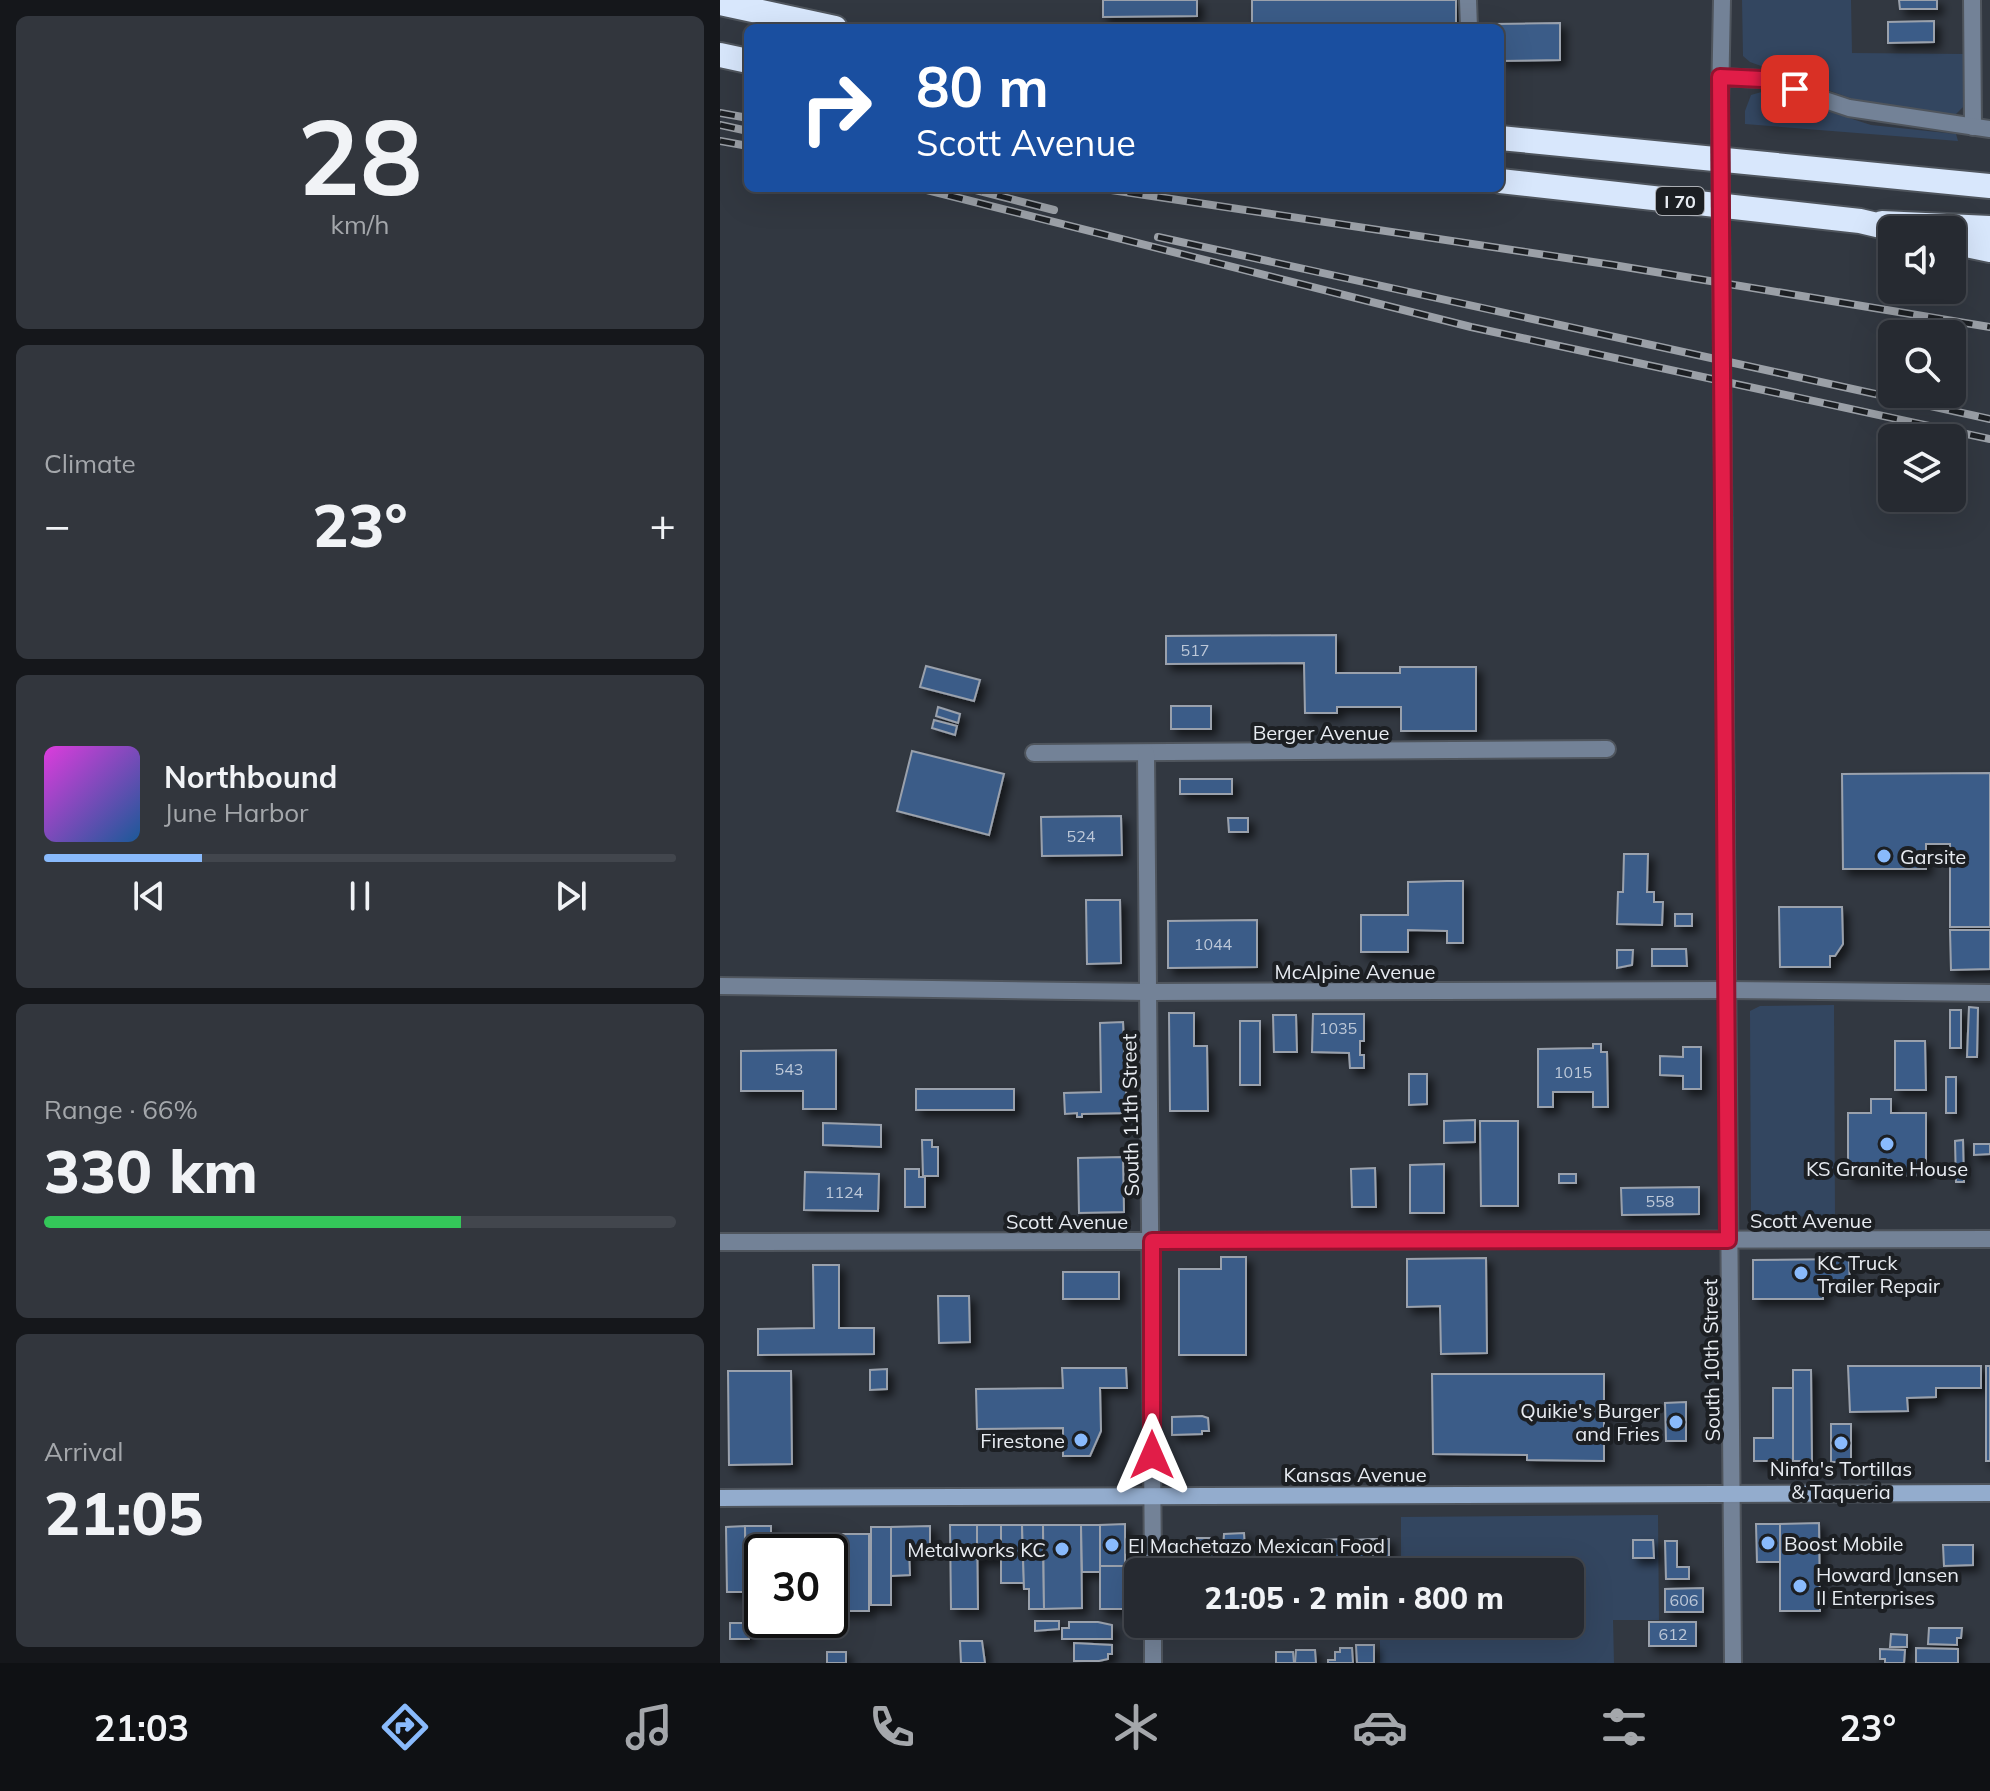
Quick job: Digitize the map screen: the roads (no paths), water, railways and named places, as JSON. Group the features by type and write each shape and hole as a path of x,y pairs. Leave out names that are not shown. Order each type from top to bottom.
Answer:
{"highway":[{"path":"720,3 817,24"},
{"path":"720,55 744,60"},
{"name":"I 70","path":"1504,138 1990,186"},
{"name":"I 70","path":"1504,181 1878,225"},
{"path":"1860,221 1990,228"},
{"path":"1966,245 1990,250"}],"main road":[{"name":"Kansas Avenue","path":"720,1498 1990,1493"}],"street":[{"path":"1468,0 1469,24"},
{"name":"South 10th Street","path":"1722,0 1720,103 1733,1663"},
{"path":"1720,77 1762,79 1849,108 1981,128 1972,0"},
{"name":"Berger Avenue","path":"1034,753 1607,749"},
{"name":"South 11th Street","path":"1146,753 1153,1558"},
{"name":"McAlpine Avenue","path":"720,986 1149,992 1727,990 1990,993"},
{"name":"Scott Avenue","path":"720,1242 1990,1239"},
{"path":"1153,1638 1153,1663"}],"railway":[{"path":"720,113 744,117"},
{"path":"720,125 744,130"},
{"path":"720,141 744,145"},
{"path":"935,192 1471,327 1990,439"},
{"path":"984,192 1054,210"},
{"path":"1125,192 1613,265 1990,327"},
{"path":"1158,237 1990,419"}],"place":[{"name":"Garsite","path":"1884,856"},
{"name":"KS Granite House","path":"1887,1144"},
{"name":"KC Truck Trailer Repair","path":"1801,1273"},
{"name":"Quikie's Burger and Fries","path":"1676,1422"},
{"name":"Firestone","path":"1081,1440"},
{"name":"Ninfa's Tortillas & Taqueria","path":"1841,1443"},
{"name":"Boost Mobile","path":"1768,1543"},
{"name":"El Machetazo Mexican Food","path":"1112,1545"},
{"name":"Metalworks KC","path":"1062,1549"},
{"name":"Howard Jansen II Enterprises","path":"1800,1586"}]}
